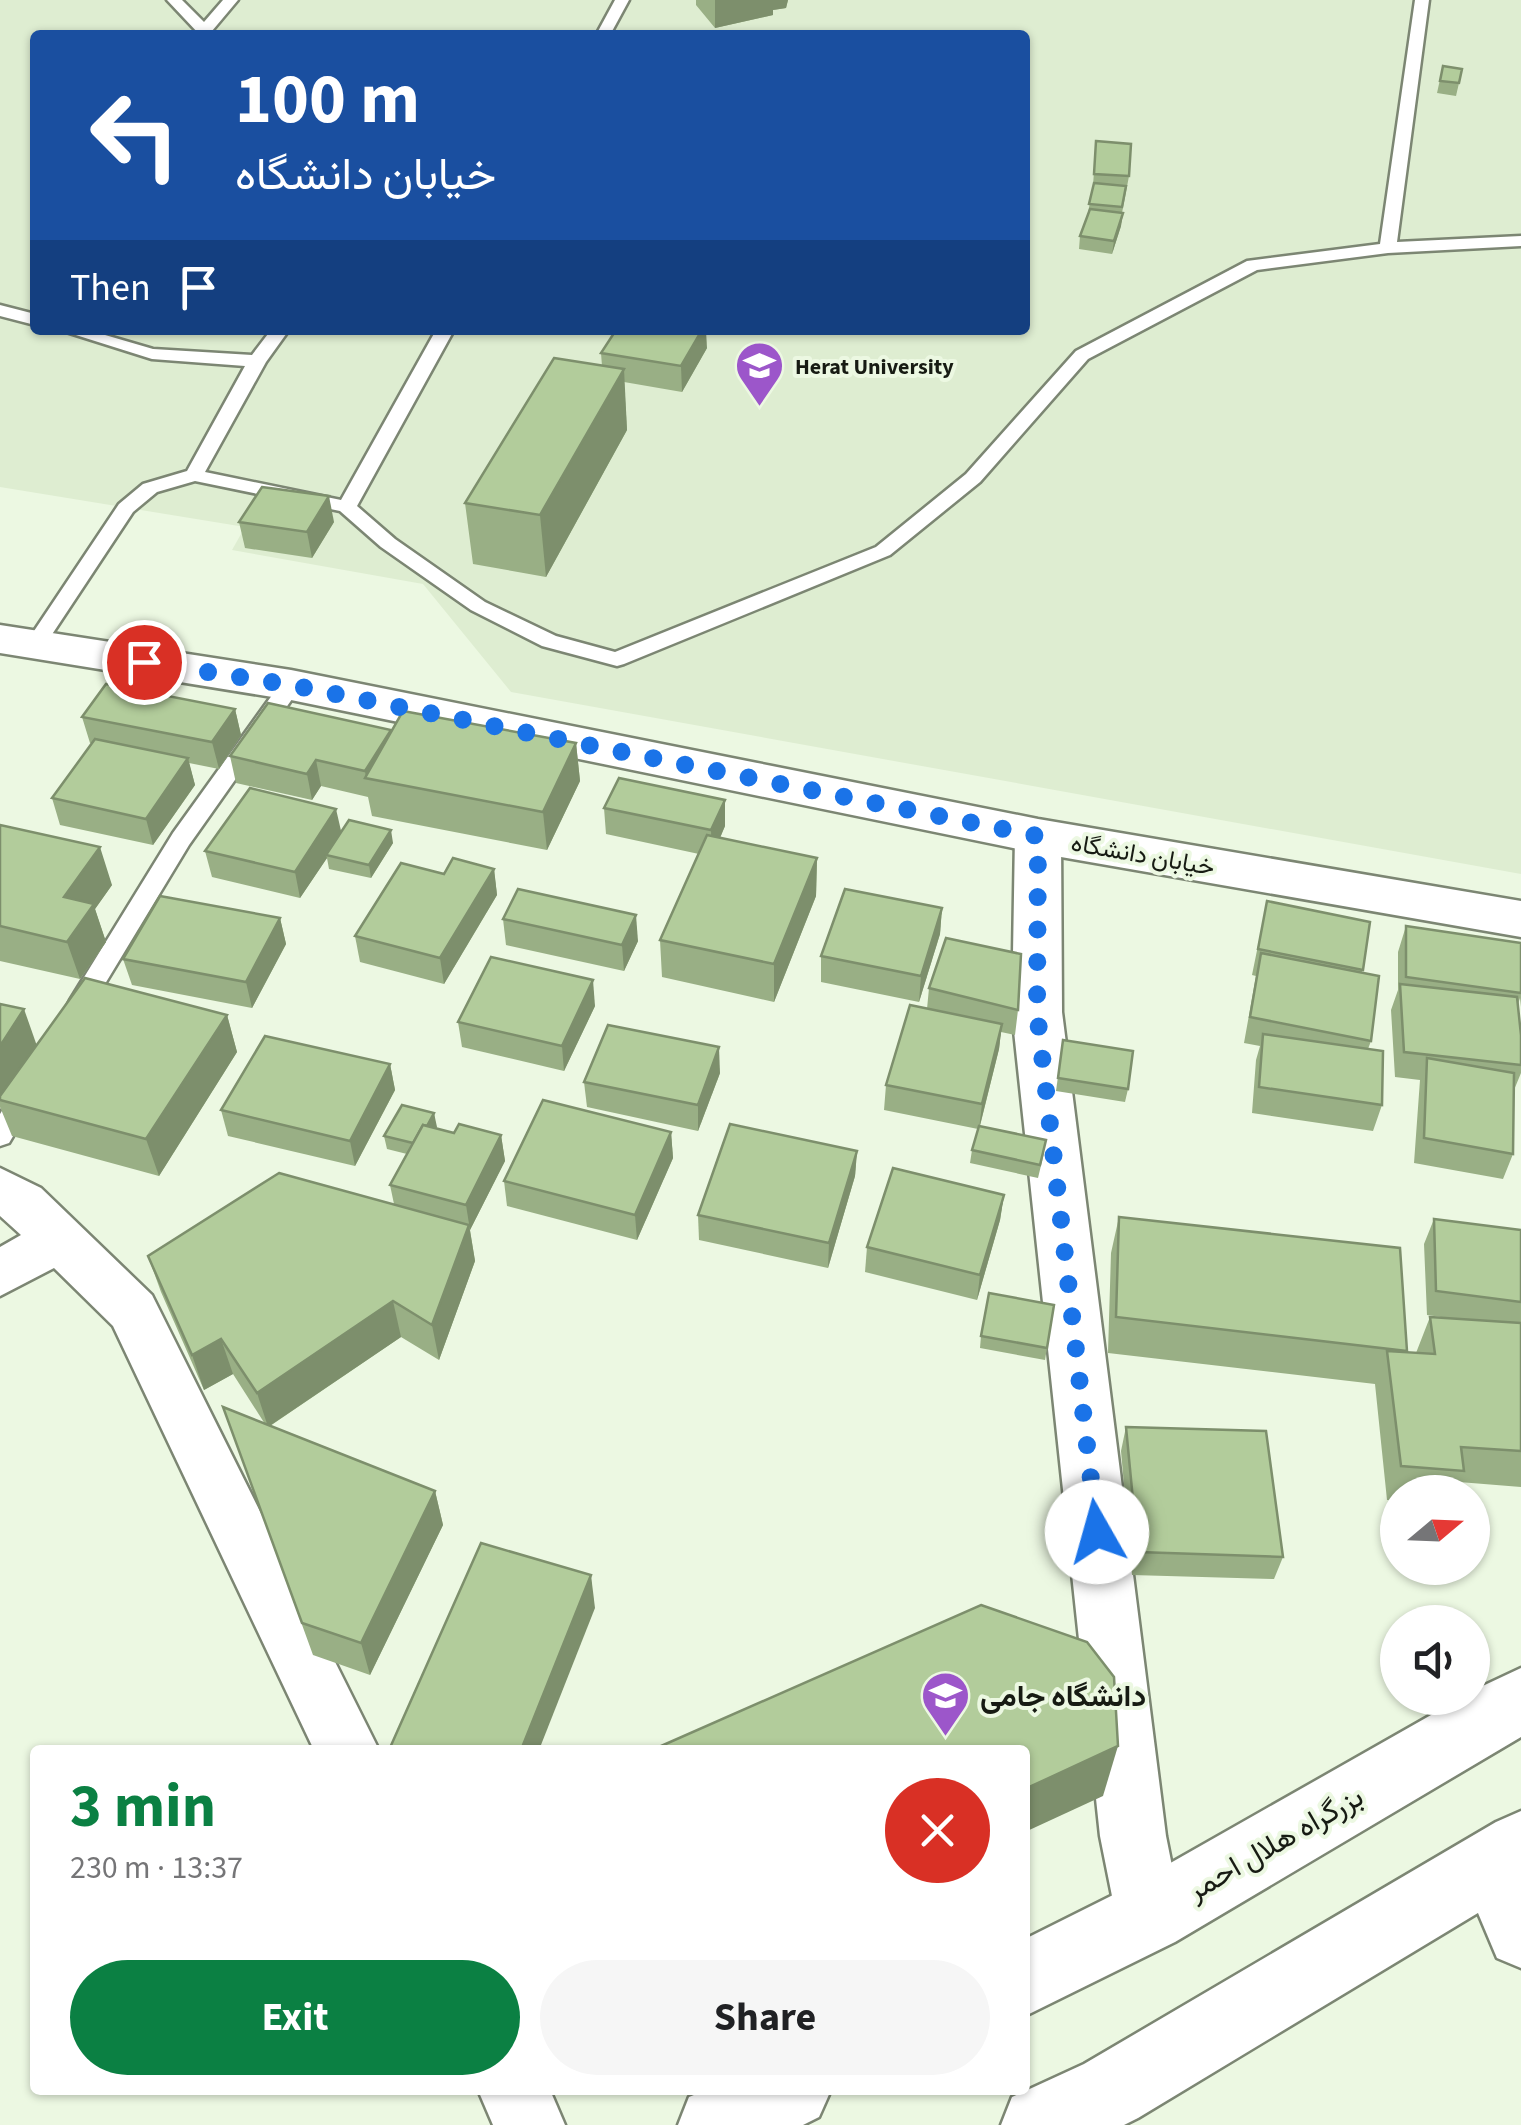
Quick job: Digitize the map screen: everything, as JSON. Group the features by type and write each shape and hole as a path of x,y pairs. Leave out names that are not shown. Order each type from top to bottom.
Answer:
{"main road":[{"name":"خیابان دانشگاه","path":"17,642 291,685 1038,836 1521,919"},
{"name":"بزرگراه هلال احمر","path":"1030,1976 1148,1916 1521,1700"},
{"path":"1040,2125 1110,2092 1506,1857"},
{"path":"717,2125 781,2095"}],"street":[{"path":"1038,836 1039,1032 1133,1836 1148,1916"},
{"path":"0,1274 21,1210 133,1311 345,1745"},
{"path":"1506,1857 1521,1934"},
{"path":"515,2095 530,2125"}],"lane":[{"path":"174,0 203,30"},
{"path":"208,30 231,0"},
{"path":"606,30 622,0"},
{"path":"1388,248 1422,0"},
{"path":"17,642 126,508 150,488 194,475 347,507 388,542 478,606 549,641 618,659 884,551 973,478 1082,355 1252,265 1388,248 1521,241"},
{"path":"0,310 30,319"},
{"path":"86,335 152,354 258,362"},
{"path":"194,475 277,335"},
{"path":"347,507 442,335"},
{"path":"70,1021 181,839 291,685"},
{"path":"0,1136 40,1070"}],"shaded area":[{"name":"Herat University","path":"0,0 1521,0 1521,874 511,692 423,584 232,550 245,527 0,487"}],"building":[{"path":"1443,66 1462,69 1459,83 1440,81"},
{"path":"1096,141 1131,144 1129,176 1094,174"},
{"path":"1094,183 1126,186 1122,207 1089,204"},
{"path":"1090,209 1123,213 1114,241 1080,236"},
{"path":"613,335 699,335 681,366 601,353"},
{"path":"554,358 624,369 540,515 465,503"},
{"path":"262,487 329,496 307,532 239,522"},
{"path":"106,684 235,709 212,742 82,717"},
{"path":"268,703 391,730 365,771 316,760 307,774 230,756"},
{"path":"403,711 576,743 543,812 365,778"},
{"path":"95,739 188,758 146,819 52,798"},
{"path":"619,778 725,800 711,830 604,808"},
{"path":"250,788 336,809 295,872 205,851"},
{"path":"349,820 391,830 369,865 326,855"},
{"path":"0,825 100,847 64,897 94,904 67,942 0,926"},
{"path":"707,835 817,858 774,964 660,940"},
{"path":"453,858 494,869 440,958 355,936 401,863 444,874"},
{"path":"518,889 636,915 622,945 503,919"},
{"path":"845,889 942,908 921,976 821,956"},
{"path":"160,896 280,918 246,982 123,959"},
{"path":"1267,901 1370,922 1363,970 1258,949"},
{"path":"1406,926 1521,943 1521,993 1406,977"},
{"path":"946,938 1021,954 1018,1010 929,988"},
{"path":"1261,953 1379,976 1371,1041 1250,1017"},
{"path":"491,957 593,980 562,1046 458,1022"},
{"path":"85,978 227,1015 146,1139 0,1100"},
{"path":"1400,984 1517,997 1521,1065 1404,1052"},
{"path":"0,1004 24,1009 0,1046"},
{"path":"910,1005 1002,1024 982,1104 886,1085"},
{"path":"608,1025 719,1047 698,1105 584,1082"},
{"path":"1263,1034 1383,1051 1382,1105 1259,1087"},
{"path":"265,1036 390,1064 350,1141 221,1110"},
{"path":"1063,1040 1133,1051 1128,1089 1058,1078"},
{"path":"1427,1058 1514,1073 1513,1154 1424,1138"},
{"path":"543,1100 671,1132 635,1215 504,1181"},
{"path":"402,1105 434,1113 413,1143 384,1136"},
{"path":"459,1124 501,1135 466,1205 390,1185 423,1125 454,1133"},
{"path":"730,1124 857,1151 829,1243 698,1215"},
{"path":"979,1126 1046,1140 1040,1165 972,1150"},
{"path":"893,1168 1004,1195 980,1275 867,1247"},
{"path":"279,1173 469,1225 432,1325 393,1301 257,1393 221,1339 192,1355 148,1256"},
{"path":"1119,1217 1400,1248 1407,1351 1116,1317"},
{"path":"1434,1219 1521,1230 1521,1302 1436,1291"},
{"path":"989,1293 1054,1305 1047,1348 981,1336"},
{"path":"1430,1317 1521,1323 1521,1451 1461,1447 1464,1471 1401,1466 1387,1351 1435,1354"},
{"path":"223,1407 435,1491 361,1643 302,1623"},
{"path":"1126,1427 1266,1431 1283,1557 1138,1552"},
{"path":"481,1543 591,1575 523,1745 391,1745"},
{"path":"981,1605 1087,1642 1114,1677 1118,1746 1030,1787 1030,1745 663,1745"}],"place":[{"name":"Herat University","path":"760,408"},
{"name":"دانشگاه جامی","path":"945,1738"}],"route":[{"path":"144,662 291,685 1038,836 1037,1012 1097,1532"}]}
